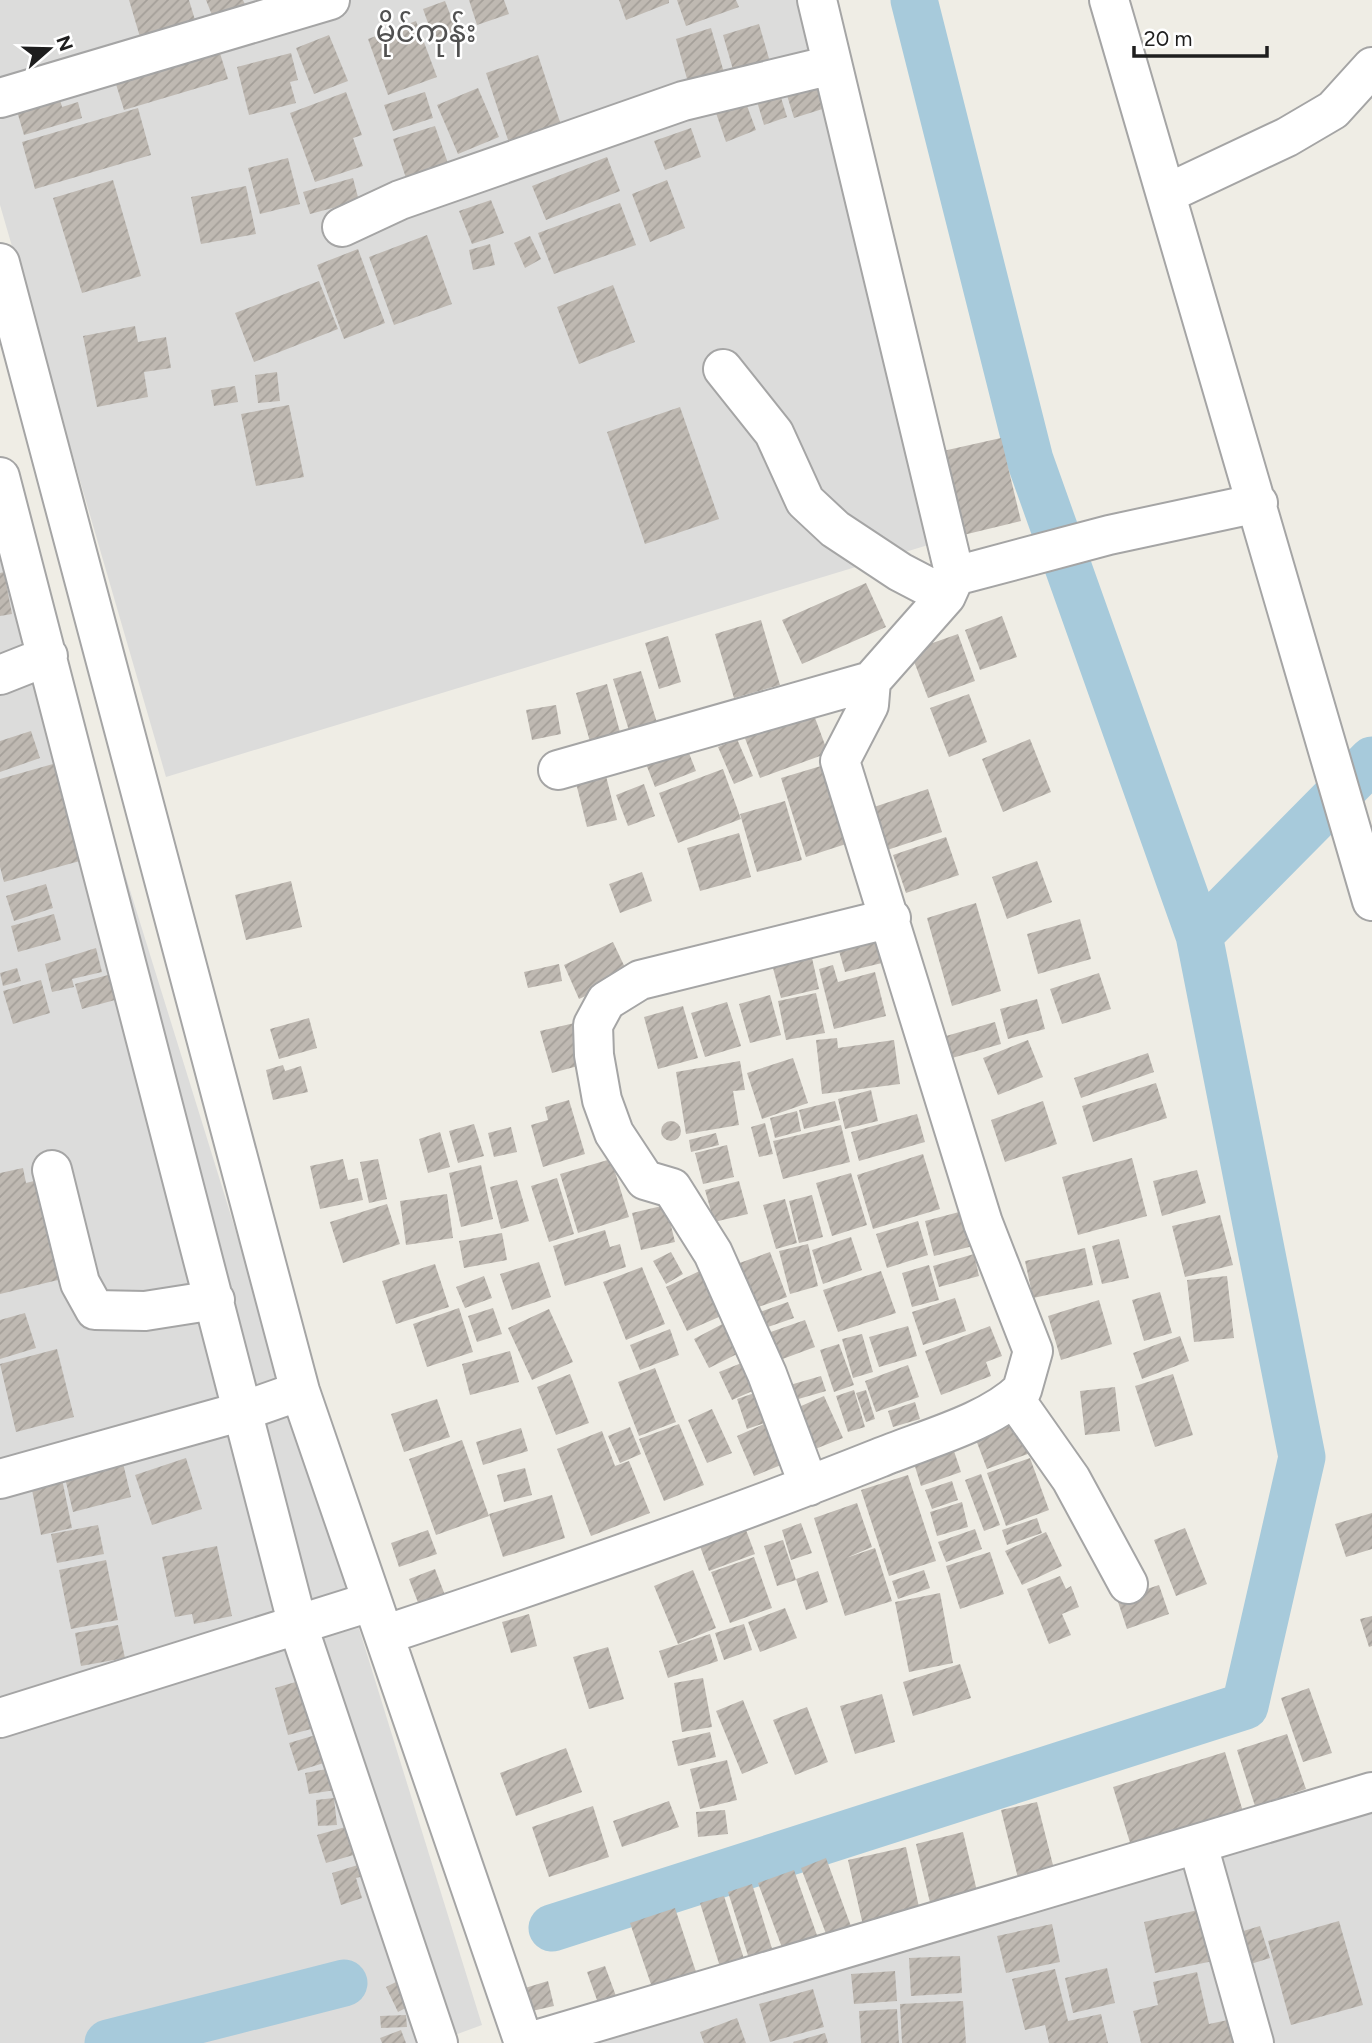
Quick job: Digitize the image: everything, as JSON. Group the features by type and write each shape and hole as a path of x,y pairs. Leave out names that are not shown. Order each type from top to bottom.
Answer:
{"street":[{"path":"0,98 330,0"},
{"path":"817,0 951,586"},
{"path":"1110,0 1371,894"},
{"path":"342,227 400,200 683,101 832,65"},
{"path":"1168,193 1287,137 1333,110 1372,67"},
{"path":"0,263 300,1391 342,1619 438,2043"},
{"path":"723,369 774,433 805,502 835,529 900,572 951,586"},
{"path":"0,477 243,1410 342,1619 525,2043 1372,1792"},
{"path":"558,770 871,681 951,586 1014,558 1258,503"},
{"path":"0,676 48,656"},
{"path":"0,1718 342,1619 621,1556 809,1486 982,1416 1014,1398 1022,1390 1033,1351 983,1223 891,918 840,761 869,705 871,681"},
{"path":"809,1486 767,1374 713,1254 672,1188 645,1180 614,1133 602,1100 593,1025 606,1001 640,980 891,918"},
{"path":"52,1170 80,1283 95,1310 145,1311 215,1300"},
{"path":"0,1479 243,1410 300,1391"},
{"path":"1014,1398 1071,1479 1128,1584"},
{"path":"1198,1845 1254,2043"}],"shaded area":[{"path":"0,0 832,0 938,542 166,777 0,205"},
{"path":"0,471 482,2025 433,2043 0,2043"},
{"path":"1372,1798 1372,2043 566,2043"}],"building":[{"path":"129,0 189,0 198,30 143,47"},
{"path":"206,0 243,0 248,11 216,25"},
{"path":"469,0 504,0 509,14 477,25"},
{"path":"619,0 669,0 669,3 626,20"},
{"path":"677,0 736,0 739,7 686,26"},
{"path":"445,1 457,32 434,40 423,9"},
{"path":"416,21 437,77 388,95 368,39"},
{"path":"759,24 770,62 734,73 723,35"},
{"path":"711,28 725,76 689,86 676,39"},
{"path":"329,35 348,81 314,94 296,48"},
{"path":"219,50 228,79 124,110 115,81"},
{"path":"291,53 298,80 290,82 296,103 249,115 237,67"},
{"path":"538,55 562,128 510,146 486,73"},
{"path":"823,77 832,106 794,118 785,89"},
{"path":"478,88 499,137 458,154 437,105"},
{"path":"57,89 62,107 78,102 82,118 24,135 14,101"},
{"path":"779,91 787,117 764,125 756,98"},
{"path":"346,92 362,135 353,138 363,166 315,182 290,113"},
{"path":"425,92 433,118 393,131 384,105"},
{"path":"746,103 756,130 726,142 716,113"},
{"path":"138,108 151,155 35,189 22,142"},
{"path":"435,126 450,169 408,184 393,139"},
{"path":"691,128 701,157 665,170 654,141"},
{"path":"607,157 620,191 546,220 532,186"},
{"path":"288,158 300,204 260,214 248,168"},
{"path":"353,178 359,201 310,214 303,192"},
{"path":"113,180 141,276 82,293 53,198"},
{"path":"667,180 685,228 650,242 632,194"},
{"path":"246,186 256,234 201,244 191,197"},
{"path":"491,200 504,233 472,244 459,211"},
{"path":"620,203 636,245 554,274 538,233"},
{"path":"427,235 452,304 394,325 369,257"},
{"path":"530,236 541,259 525,268 514,243"},
{"path":"490,244 495,265 473,270 469,250"},
{"path":"358,249 385,323 344,339 317,265"},
{"path":"319,281 338,329 254,362 235,313"},
{"path":"613,285 635,342 579,364 557,307"},
{"path":"135,326 138,342 166,337 171,368 144,372 148,397 97,407 83,336"},
{"path":"277,372 280,401 258,403 255,375"},
{"path":"235,386 238,402 214,406 211,390"},
{"path":"289,405 304,477 256,486 241,414"},
{"path":"680,407 719,519 645,544 607,432"},
{"path":"1001,438 1021,521 955,537 934,453"},
{"path":"4,572 12,614 0,616 0,573"},
{"path":"866,583 886,627 802,664 782,620"},
{"path":"1002,616 1017,657 980,670 965,630"},
{"path":"761,620 780,685 734,698 715,634"},
{"path":"958,634 975,681 928,698 910,651"},
{"path":"668,636 681,682 659,689 645,643"},
{"path":"641,671 659,729 631,737 613,679"},
{"path":"607,684 621,736 591,745 576,693"},
{"path":"969,694 987,742 949,757 930,708"},
{"path":"556,705 561,734 532,740 526,710"},
{"path":"811,707 828,753 760,778 743,733"},
{"path":"31,731 40,758 0,772 0,741"},
{"path":"737,739 753,776 734,784 718,747"},
{"path":"1030,739 1051,792 1003,812 982,759"},
{"path":"687,748 696,771 655,787 646,764"},
{"path":"60,762 87,859 4,882 0,867 0,779"},
{"path":"821,766 846,844 806,857 781,778"},
{"path":"723,769 741,819 678,843 659,793"},
{"path":"605,772 617,820 587,827 575,779"},
{"path":"644,784 655,816 628,826 616,795"},
{"path":"928,789 942,832 884,851 871,808"},
{"path":"785,801 802,860 757,872 740,814"},
{"path":"739,833 751,877 700,891 687,848"},
{"path":"946,837 959,875 906,893 893,855"},
{"path":"1037,861 1052,902 1007,919 992,877"},
{"path":"642,872 652,901 620,913 609,884"},
{"path":"291,881 302,927 246,940 235,895"},
{"path":"46,884 53,908 14,921 6,896"},
{"path":"976,903 1001,991 952,1006 927,918"},
{"path":"54,914 61,940 18,952 11,926"},
{"path":"1080,919 1091,959 1038,974 1027,934"},
{"path":"876,941 882,963 845,972 839,951"},
{"path":"613,942 629,976 579,999 564,965"},
{"path":"96,948 102,972 72,979 74,987 52,992 45,964"},
{"path":"812,958 819,989 781,998 773,968"},
{"path":"559,964 562,981 528,988 524,972"},
{"path":"833,965 838,982 875,972 886,1016 834,1029 819,969"},
{"path":"17,968 21,981 3,986 0,973"},
{"path":"1099,973 1111,1009 1062,1024 1050,989"},
{"path":"108,975 115,1000 82,1009 75,984"},
{"path":"41,980 50,1013 13,1024 3,991"},
{"path":"816,993 825,1033 786,1040 778,1001"},
{"path":"770,995 781,1035 750,1043 739,1004"},
{"path":"1037,999 1045,1029 1008,1039 1000,1009"},
{"path":"727,1002 741,1046 705,1057 691,1013"},
{"path":"683,1006 698,1058 658,1069 644,1017"},
{"path":"309,1018 317,1048 279,1059 270,1029"},
{"path":"579,1022 589,1063 552,1073 540,1031"},
{"path":"995,1022 1001,1044 945,1060 939,1038"},
{"path":"837,1038 838,1048 894,1040 900,1084 822,1094 816,1040"},
{"path":"1028,1040 1043,1077 998,1095 983,1058"},
{"path":"1148,1053 1154,1072 1081,1098 1074,1078"},
{"path":"793,1058 808,1103 762,1119 747,1073"},
{"path":"740,1061 745,1090 733,1091 739,1125 686,1134 676,1072"},
{"path":"283,1065 285,1071 301,1066 308,1092 273,1100 266,1070"},
{"path":"1156,1083 1167,1118 1093,1142 1082,1106"},
{"path":"871,1090 878,1121 845,1129 838,1099"},
{"path":"569,1100 585,1154 543,1167 531,1125 548,1120 545,1107"},
{"path":"835,1101 840,1120 804,1129 799,1110"},
{"path":"1043,1101 1057,1144 1005,1162 991,1120"},
{"path":"797,1111 801,1131 775,1138 770,1118"},
{"path":"917,1114 925,1142 859,1161 851,1132"},
{"path":"671,1121 678,1124 681,1131 678,1138 671,1141 664,1138 661,1131 664,1124"},
{"path":"765,1123 773,1154 759,1157 751,1127"},
{"path":"474,1124 484,1156 458,1163 449,1131"},
{"path":"841,1125 850,1162 783,1179 773,1141"},
{"path":"511,1127 517,1152 494,1157 488,1133"},
{"path":"440,1132 450,1167 428,1173 419,1139"},
{"path":"716,1133 719,1145 691,1152 689,1140"},
{"path":"727,1145 734,1177 703,1184 695,1153"},
{"path":"923,1154 940,1209 873,1229 857,1175"},
{"path":"1132,1158 1147,1216 1078,1235 1062,1177"},
{"path":"343,1159 348,1180 358,1178 363,1200 320,1209 310,1166"},
{"path":"378,1159 387,1199 369,1203 360,1162"},
{"path":"611,1159 629,1217 578,1233 560,1174"},
{"path":"481,1165 493,1219 461,1227 449,1173"},
{"path":"23,1168 26,1183 34,1181 58,1280 0,1294 0,1173"},
{"path":"1197,1170 1206,1203 1162,1216 1153,1181"},
{"path":"851,1173 867,1225 832,1236 816,1183"},
{"path":"557,1178 574,1234 549,1242 531,1186"},
{"path":"517,1180 529,1221 501,1229 490,1187"},
{"path":"739,1181 748,1214 714,1222 705,1190"},
{"path":"447,1194 453,1238 406,1245 400,1201"},
{"path":"812,1195 823,1237 799,1243 789,1201"},
{"path":"785,1199 797,1243 776,1249 763,1205"},
{"path":"387,1204 400,1244 343,1263 330,1222"},
{"path":"666,1205 675,1242 641,1250 632,1213"},
{"path":"963,1211 973,1246 934,1256 925,1221"},
{"path":"1220,1215 1233,1265 1185,1277 1172,1226"},
{"path":"918,1221 928,1255 887,1268 876,1234"},
{"path":"605,1230 610,1247 620,1244 626,1267 565,1286 553,1246"},
{"path":"502,1233 507,1260 464,1268 459,1241"},
{"path":"851,1237 862,1270 823,1284 812,1250"},
{"path":"1119,1239 1129,1278 1102,1284 1092,1246"},
{"path":"808,1244 818,1286 790,1294 779,1251"},
{"path":"1085,1248 1093,1285 1033,1298 1025,1261"},
{"path":"671,1252 683,1274 666,1284 653,1261"},
{"path":"770,1252 787,1297 747,1311 731,1266"},
{"path":"974,1254 979,1276 939,1287 933,1266"},
{"path":"539,1262 551,1297 512,1310 500,1274"},
{"path":"435,1264 449,1307 396,1324 382,1281"},
{"path":"929,1265 939,1300 912,1307 902,1273"},
{"path":"642,1267 665,1324 626,1340 603,1282"},
{"path":"708,1267 728,1313 687,1331 666,1287"},
{"path":"881,1271 896,1313 838,1332 823,1290"},
{"path":"484,1276 492,1298 465,1308 456,1287"},
{"path":"1227,1276 1234,1338 1194,1342 1187,1280"},
{"path":"1160,1292 1172,1333 1144,1341 1132,1300"},
{"path":"955,1298 966,1331 923,1345 912,1312"},
{"path":"1099,1300 1112,1344 1061,1360 1048,1316"},
{"path":"788,1302 794,1318 756,1331 751,1315"},
{"path":"459,1308 473,1352 427,1367 413,1324"},
{"path":"493,1308 502,1334 477,1342 468,1316"},
{"path":"549,1309 573,1362 532,1380 508,1328"},
{"path":"25,1313 36,1348 0,1359 0,1320"},
{"path":"730,1320 745,1350 709,1368 694,1339"},
{"path":"805,1320 815,1347 769,1364 759,1336"},
{"path":"908,1326 917,1356 879,1367 869,1337"},
{"path":"990,1326 1002,1356 986,1362 991,1376 941,1395 925,1351"},
{"path":"670,1329 679,1355 640,1370 630,1345"},
{"path":"862,1334 873,1372 853,1378 842,1339"},
{"path":"1180,1336 1189,1361 1142,1379 1133,1353"},
{"path":"839,1344 854,1385 834,1392 820,1350"},
{"path":"57,1349 74,1417 16,1432 0,1364"},
{"path":"510,1351 519,1382 470,1395 462,1364"},
{"path":"754,1358 766,1385 732,1400 719,1372"},
{"path":"908,1365 919,1397 876,1412 865,1381"},
{"path":"655,1368 676,1422 639,1436 618,1382"},
{"path":"570,1374 589,1423 556,1435 537,1387"},
{"path":"1173,1374 1193,1435 1155,1447 1135,1386"},
{"path":"821,1376 826,1391 788,1402 783,1387"},
{"path":"1115,1387 1120,1431 1085,1435 1080,1391"},
{"path":"769,1388 779,1418 747,1429 737,1399"},
{"path":"854,1390 865,1427 848,1432 836,1396"},
{"path":"866,1390 875,1419 866,1422 856,1393"},
{"path":"824,1396 843,1438 810,1451 792,1410"},
{"path":"437,1399 450,1437 404,1452 391,1414"},
{"path":"915,1402 920,1419 893,1427 888,1411"},
{"path":"712,1409 732,1453 707,1463 688,1420"},
{"path":"1023,1414 1036,1451 987,1469 973,1432"},
{"path":"679,1424 704,1485 664,1501 639,1439"},
{"path":"764,1424 781,1465 754,1476 737,1436"},
{"path":"630,1427 641,1454 620,1463 608,1436"},
{"path":"521,1428 528,1451 483,1465 476,1442"},
{"path":"602,1431 615,1466 629,1461 650,1513 591,1536 557,1449"},
{"path":"462,1440 489,1516 436,1535 409,1459"},
{"path":"953,1448 961,1472 921,1486 913,1460"},
{"path":"186,1458 202,1509 152,1525 135,1475"},
{"path":"1030,1458 1049,1510 1006,1526 987,1473"},
{"path":"123,1463 131,1497 73,1512 65,1478"},
{"path":"525,1468 532,1495 504,1502 497,1475"},
{"path":"981,1474 1000,1525 984,1531 965,1480"},
{"path":"908,1475 936,1561 889,1576 861,1490"},
{"path":"62,1479 72,1528 41,1535 31,1485"},
{"path":"952,1481 958,1500 932,1509 925,1490"},
{"path":"552,1495 565,1538 503,1557 489,1514"},
{"path":"962,1502 968,1527 937,1536 930,1512"},
{"path":"857,1503 872,1547 846,1558 875,1548 892,1601 845,1616 814,1518"},
{"path":"1372,1513 1372,1549 1346,1557 1335,1524"},
{"path":"1037,1518 1042,1533 1007,1545 1002,1530"},
{"path":"743,1522 755,1554 709,1571 697,1538"},
{"path":"801,1523 812,1553 791,1560 782,1530"},
{"path":"98,1525 104,1554 57,1563 51,1534"},
{"path":"1185,1528 1207,1584 1176,1596 1154,1540"},
{"path":"975,1529 982,1549 946,1562 938,1542"},
{"path":"428,1530 437,1554 399,1567 391,1543"},
{"path":"1046,1532 1062,1566 1022,1585 1005,1551"},
{"path":"783,1540 796,1580 777,1586 764,1546"},
{"path":"217,1546 232,1616 194,1624 192,1614 175,1617 162,1557"},
{"path":"990,1552 1004,1594 960,1609 946,1566"},
{"path":"754,1557 772,1608 730,1623 711,1572"},
{"path":"106,1560 118,1620 71,1629 59,1570"},
{"path":"435,1569 448,1603 422,1613 409,1579"},
{"path":"693,1570 716,1628 678,1644 654,1586"},
{"path":"924,1570 930,1588 898,1599 892,1581"},
{"path":"818,1571 828,1602 806,1610 796,1579"},
{"path":"1060,1576 1066,1589 1071,1586 1079,1607 1062,1614 1071,1635 1049,1644 1027,1589"},
{"path":"1159,1585 1169,1614 1127,1629 1117,1599"},
{"path":"940,1593 953,1663 909,1672 895,1602"},
{"path":"785,1608 797,1638 760,1652 748,1622"},
{"path":"529,1614 537,1646 511,1653 502,1622"},
{"path":"1372,1616 1372,1646 1369,1647 1360,1619"},
{"path":"744,1624 752,1650 724,1660 715,1633"},
{"path":"118,1625 125,1658 81,1666 75,1633"},
{"path":"710,1634 718,1661 668,1678 659,1651"},
{"path":"608,1647 624,1699 589,1709 573,1657"},
{"path":"960,1664 971,1698 913,1716 903,1682"},
{"path":"703,1678 712,1727 682,1732 674,1683"},
{"path":"306,1679 319,1727 288,1735 275,1688"},
{"path":"1309,1688 1332,1753 1303,1762 1281,1698"},
{"path":"882,1694 895,1742 855,1754 840,1706"},
{"path":"743,1700 768,1763 742,1774 716,1711"},
{"path":"807,1707 828,1762 795,1775 773,1720"},
{"path":"710,1732 716,1757 678,1766 672,1741"},
{"path":"319,1734 327,1762 298,1771 289,1743"},
{"path":"1287,1734 1306,1789 1255,1806 1237,1750"},
{"path":"566,1748 582,1792 516,1816 500,1773"},
{"path":"1225,1752 1244,1815 1132,1849 1113,1787"},
{"path":"727,1760 737,1800 700,1809 690,1769"},
{"path":"338,1767 342,1789 309,1794 305,1773"},
{"path":"334,1798 337,1825 318,1826 316,1800"},
{"path":"669,1801 679,1827 622,1847 613,1821"},
{"path":"1037,1802 1055,1873 1019,1882 1001,1810"},
{"path":"593,1806 609,1857 549,1877 532,1827"},
{"path":"725,1810 728,1834 698,1837 696,1812"},
{"path":"349,1826 357,1854 326,1863 317,1835"},
{"path":"963,1832 980,1904 933,1915 916,1844"},
{"path":"906,1847 922,1921 865,1934 848,1860"},
{"path":"826,1858 852,1929 828,1939 801,1868"},
{"path":"361,1864 364,1876 356,1878 362,1898 341,1905 332,1873"},
{"path":"794,1870 819,1941 784,1953 758,1883"},
{"path":"752,1884 774,1955 750,1962 728,1892"},
{"path":"724,1896 745,1962 721,1970 700,1903"},
{"path":"1212,1907 1223,1959 1155,1973 1144,1922"},
{"path":"675,1908 699,1981 655,1996 630,1923"},
{"path":"1339,1921 1363,2005 1291,2025 1268,1941"},
{"path":"1052,1924 1060,1962 1006,1973 997,1936"},
{"path":"1260,1926 1270,1958 1241,1967 1230,1935"},
{"path":"960,1956 962,1993 911,1996 909,1958"},
{"path":"605,1966 616,1996 598,2003 587,1972"},
{"path":"1107,1968 1115,2003 1073,2013 1065,1978"},
{"path":"1055,1969 1068,2021 1101,2014 1108,2043 1049,2043 1045,2025 1025,2030 1012,1979"},
{"path":"895,1971 897,2001 854,2004 851,1974"},
{"path":"1197,1972 1209,2024 1228,2020 1233,2043 1141,2043 1133,2011 1158,2005 1153,1982"},
{"path":"406,1977 419,2001 398,2012 386,1987"},
{"path":"548,1981 554,2006 532,2011 525,1988"},
{"path":"813,1989 824,2027 770,2042 759,2004"},
{"path":"963,2001 966,2043 902,2043 900,2004"},
{"path":"897,2009 899,2043 861,2043 859,2011"},
{"path":"406,2015 407,2027 381,2028 380,2016"},
{"path":"737,2018 746,2043 704,2043 700,2032"},
{"path":"401,2030 406,2043 382,2043 380,2038"},
{"path":"825,2033 828,2043 793,2042"}],"waterway":[{"path":"552,1928 1245,1706 1302,1457 1199,935 1030,460 914,0"},
{"path":"1199,935 1372,760"},
{"path":"108,2043 344,1983"}],"district":[{"name":"မိုင်ကုန်း","path":"426,32"}]}
